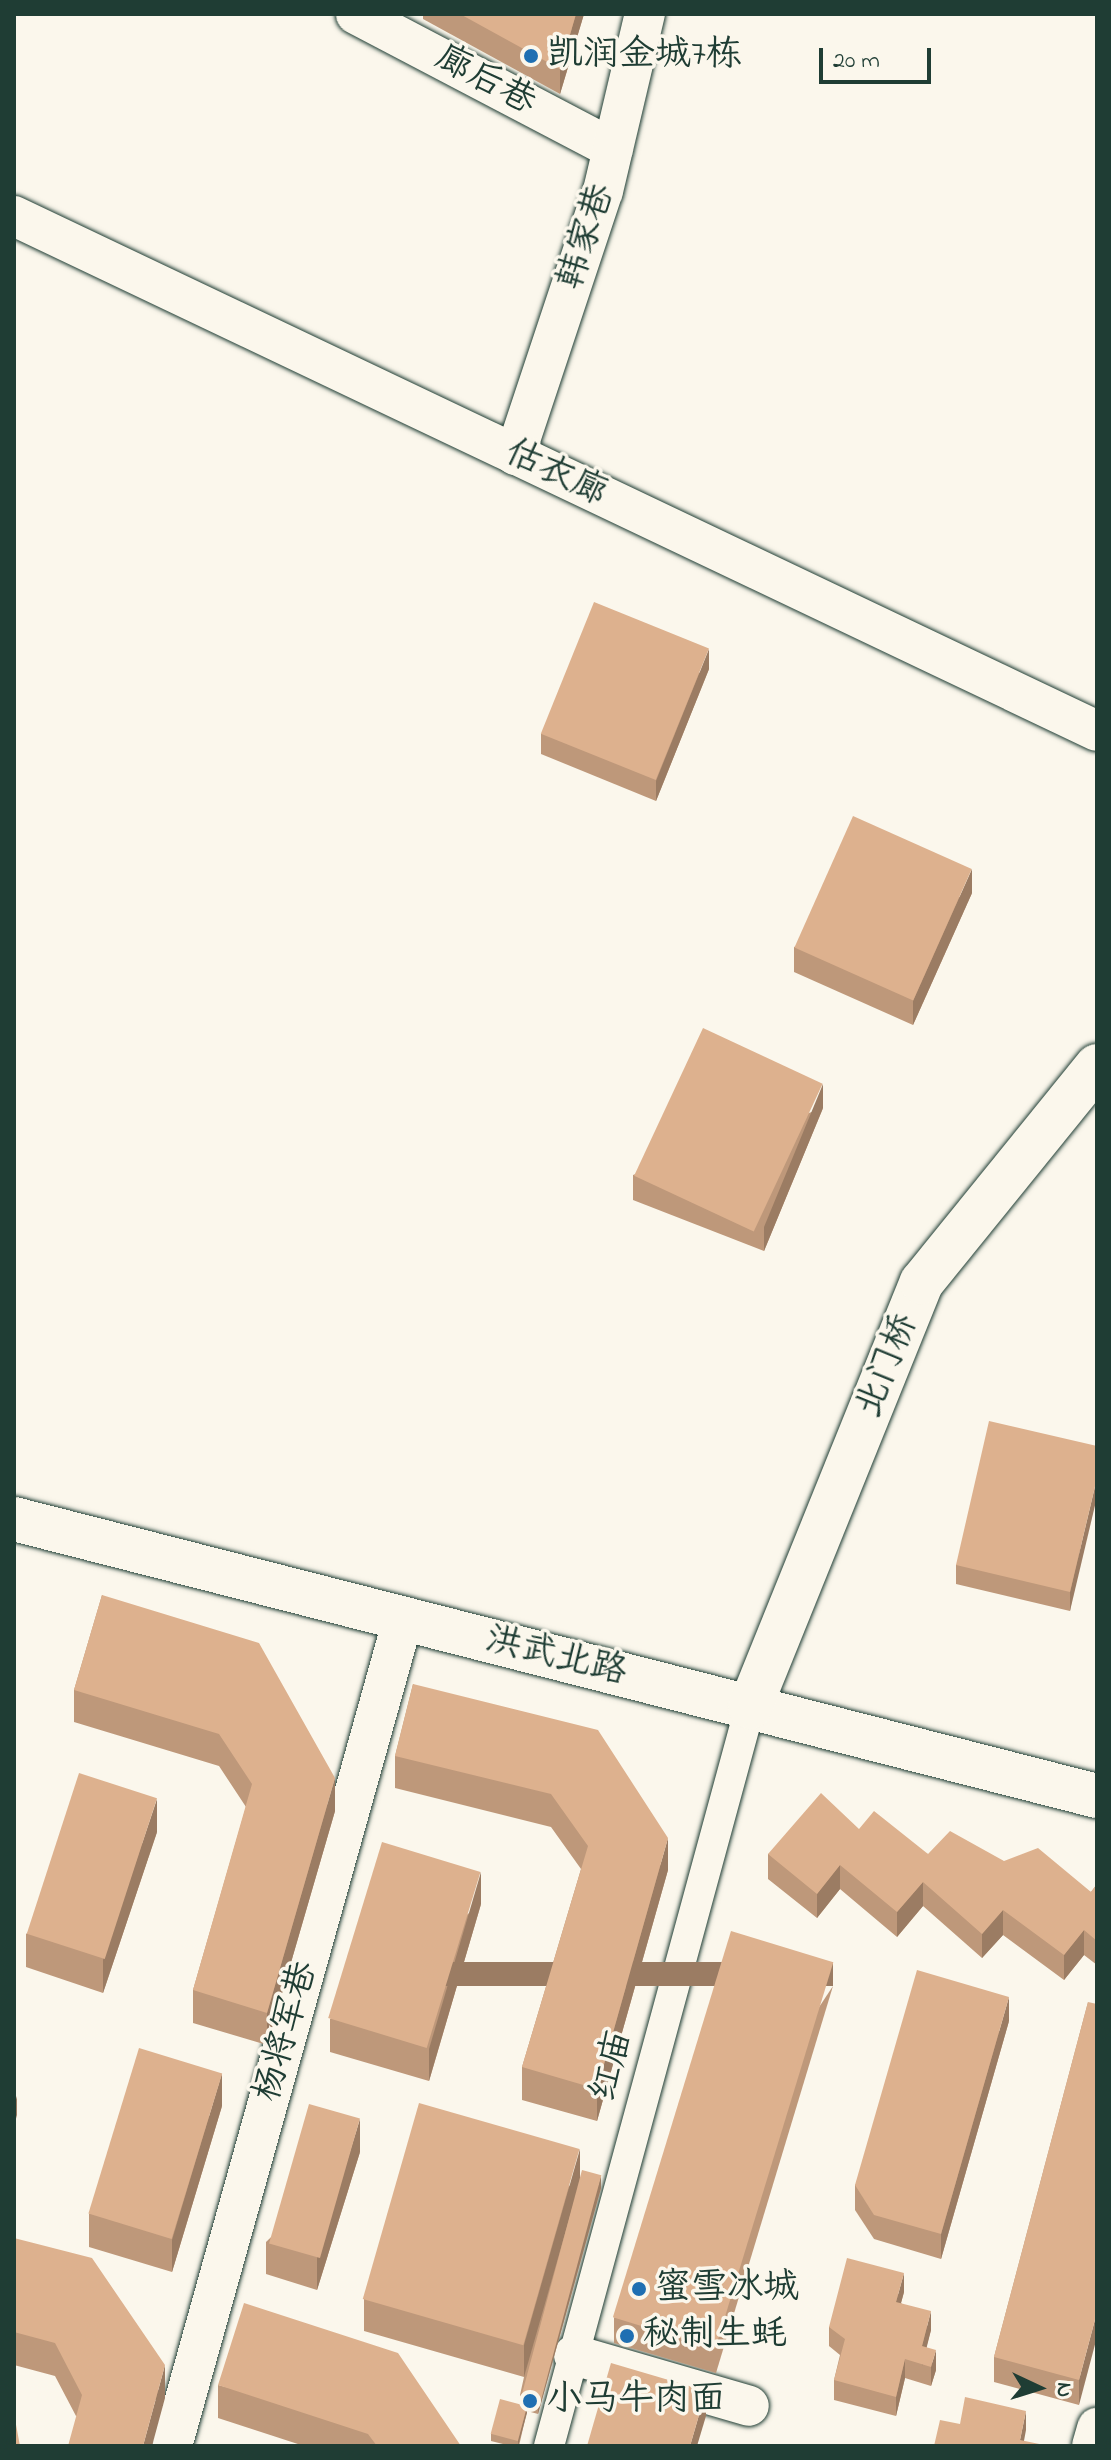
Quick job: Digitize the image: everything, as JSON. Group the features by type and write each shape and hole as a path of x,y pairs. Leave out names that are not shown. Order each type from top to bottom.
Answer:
{"main road":[{"name":"北门桥","path":"750,1707 922,1282 1097,1066"},
{"name":"洪武北路","path":"14,1519 1097,1796"}],"street":[{"name":"廊后巷","path":"356,14 613,149"},
{"name":"韩家巷","path":"515,455 613,149 645,14"},
{"name":"估衣廊","path":"14,216 1097,731"},
{"name":"杨将军巷","path":"172,2446 403,1619"},
{"name":"红庙","path":"549,2446 750,1707"},
{"path":"574,2355 749,2406"},
{"path":"1092,2446 1097,2428"}],"building":[{"path":"460,14 576,14 560,69"},
{"path":"594,602 709,648 656,780 541,734"},
{"path":"853,816 972,869 913,1000 794,948"},
{"path":"703,1028 823,1084 754,1232 634,1176"},
{"path":"989,1421 1097,1446 1097,1478 1070,1592 956,1565"},
{"path":"102,1595 259,1643 335,1778 267,2013 193,1990 252,1784 219,1734 74,1690"},
{"path":"413,1684 598,1730 668,1838 597,2089 522,2067 588,1846 551,1794 395,1756"},
{"path":"79,1773 157,1798 105,1959 27,1934"},
{"path":"821,1793 859,1829 874,1811 928,1854 950,1831 1004,1861 1038,1848 1091,1892 1097,1884 1097,1941 1084,1930 1064,1955 1003,1910 982,1934 923,1882 897,1912 840,1865 817,1894 768,1854"},
{"path":"382,1842 480,1872 427,2048 328,2018"},
{"path":"731,1931 833,1962 715,2349 613,2317"},
{"path":"917,1970 1009,1997 941,2234 874,2215 855,2185"},
{"path":"1088,2002 1097,2004 1097,2312 1079,2380 994,2357"},
{"path":"139,2048 222,2073 172,2239 88,2213"},
{"path":"419,2103 580,2149 523,2345 363,2299"},
{"path":"309,2104 360,2119 320,2258 269,2243"},
{"path":"582,2170 601,2175 541,2400 522,2395"},
{"path":"14,2238 92,2258 165,2365 143,2446 68,2446 82,2395 55,2343 14,2332"},
{"path":"847,2258 904,2273 896,2302 931,2311 922,2346 936,2350 931,2367 905,2359 896,2397 834,2380 845,2339 829,2327"},
{"path":"244,2303 398,2353 461,2446 377,2446 368,2434 218,2385"},
{"path":"611,2363 706,2391 690,2446 587,2446"},
{"path":"965,2397 1026,2411 1020,2440 1049,2446 934,2446 940,2420 960,2424"},
{"path":"500,2399 527,2406 518,2441 491,2434"},
{"path":"14,2414 20,2446 14,2446"}],"place":[{"name":"凯润金城7栋","path":"531,56"},
{"name":"蜜雪冰城","path":"639,2289"},
{"name":"秘制生蚝","path":"627,2336"},
{"name":"小马牛肉面","path":"530,2401"}]}
